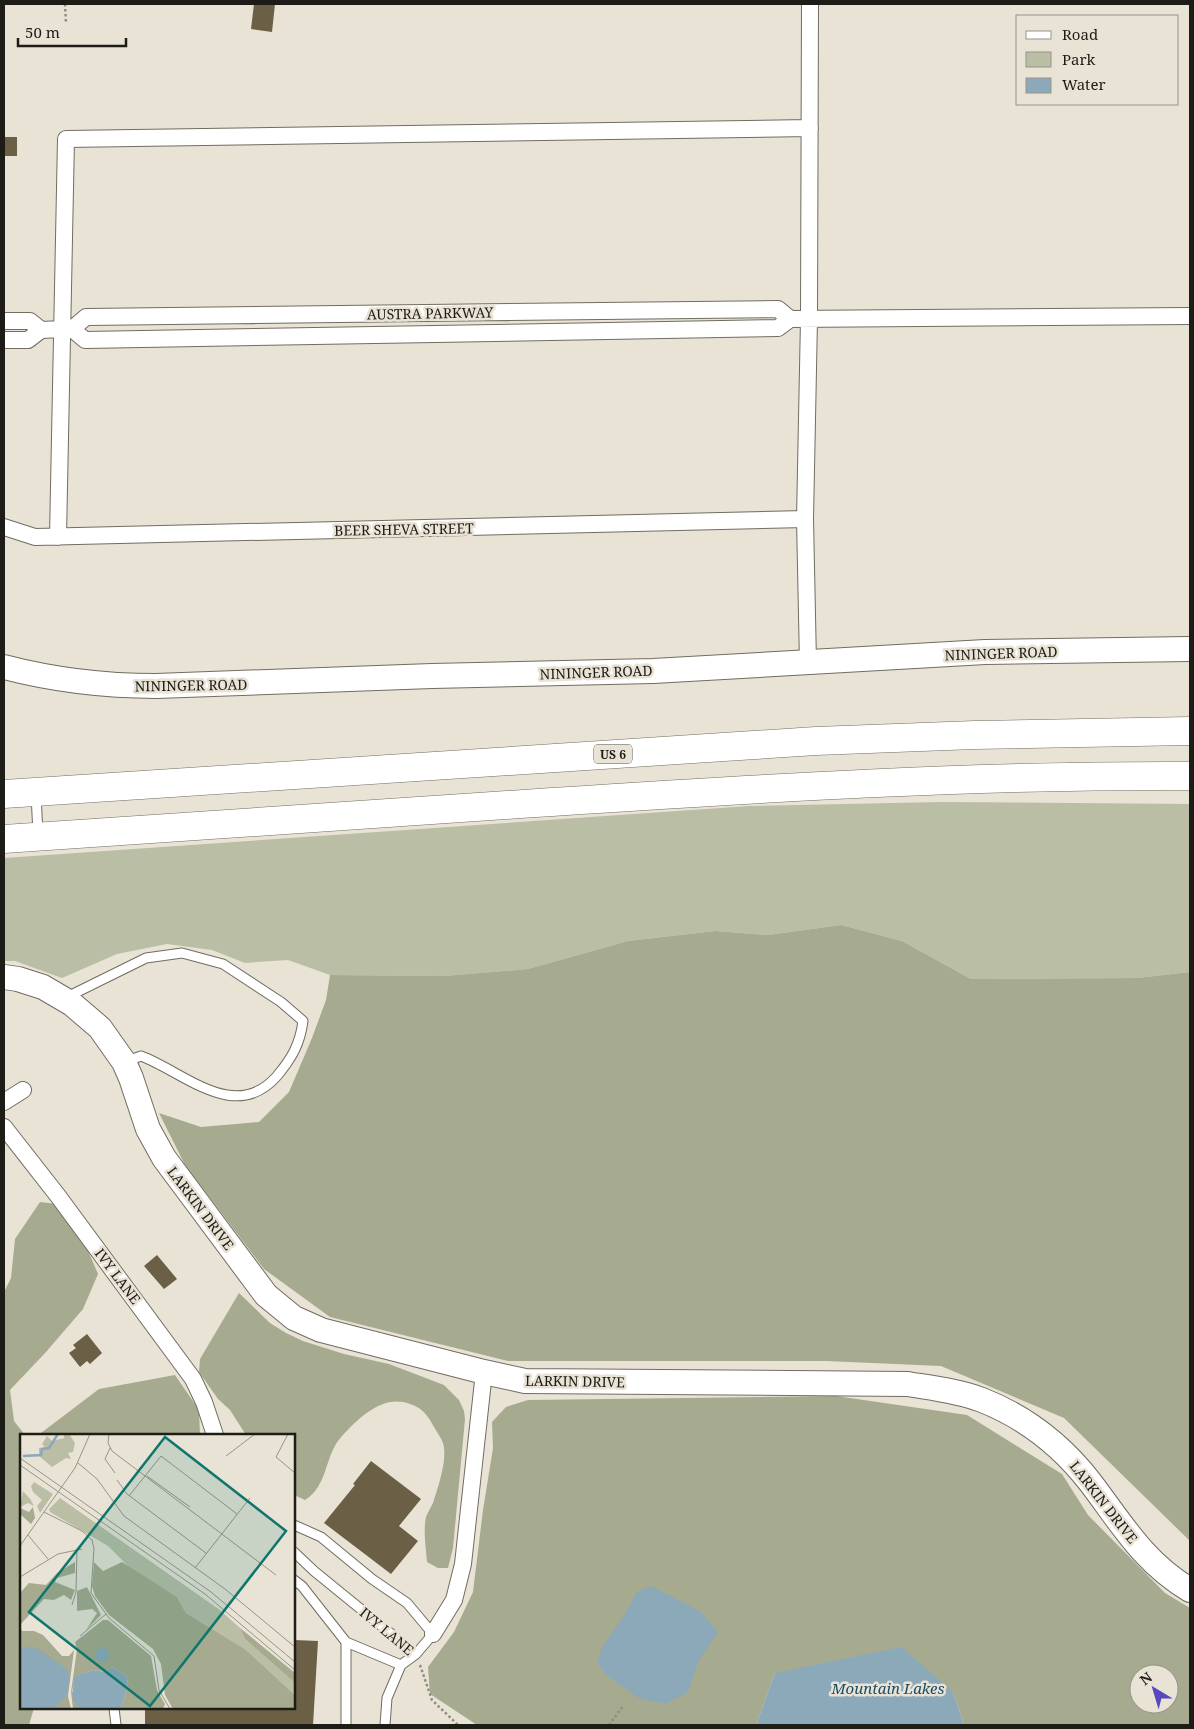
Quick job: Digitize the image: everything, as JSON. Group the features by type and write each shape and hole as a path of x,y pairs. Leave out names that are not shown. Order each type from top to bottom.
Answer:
{"highway":[{"name":"US 6","path":"4,794 807,742 975,735 1190,732"},
{"path":"4,839 869,783 996,778 1190,776"}],"street":[{"path":"808,663 805,519 809,319 810,4"},
{"path":"58,537 67,329 66,139 810,128"},
{"name":"AUSTRA PARKWAY","path":"4,340 28,340 41,330 67,329 86,317 778,309 790,319"},
{"name":"AUSTRA PARKWAY","path":"67,329 85,340 778,328 790,319 1190,316"},
{"name":"AUSTRA PARKWAY","path":"4,321 30,321 41,330"},
{"name":"BEER SHEVA STREET","path":"4,527 35,538 805,519"},
{"name":"NININGER ROAD","path":"4,667 70,682 112,686 156,686 432,676 653,671 985,652 1190,648"},
{"name":"LARKIN DRIVE","path":"4,977 18,979 43,987 72,1004 100,1028 124,1062 148,1129 164,1158 266,1295 294,1318 321,1330 525,1381 908,1384 941,1389 981,1400 1012,1414 1045,1437 1070,1458 1131,1539 1175,1581 1190,1590"},
{"path":"4,1102 23,1090"},
{"name":"IVY LANE","path":"4,1127 58,1196 193,1379 204,1402 215,1434"},
{"path":"433,1634 454,1600 463,1564 484,1372"}],"lane":[{"path":"36,792 38,836"},
{"path":"64,999 146,958 182,954 223,964 281,1002 303,1021 300,1039 289,1062 271,1082 258,1092 239,1096 223,1095 198,1086 158,1062 141,1056 124,1062"},
{"path":"295,1525 321,1537 372,1579 407,1603 433,1634 416,1654 401,1665 387,1698 384,1725"},
{"name":"IVY LANE","path":"295,1553 314,1571 416,1654"},
{"path":"295,1581 302,1586 346,1642 401,1665"},
{"path":"346,1642 346,1725"},
{"path":"114,1709 116,1725"}],"path":[{"path":"65,4 66,23"},
{"name":"IVY LANE","path":"416,1654 432,1700 458,1725"},
{"path":"609,1725 623,1706"}],"green space":[{"path":"940,802 1190,804 1190,972 1137,978 971,979 902,941 841,925 768,935 715,931 628,941 528,969 444,976 330,975 288,960 245,963 212,950 167,944 117,954 62,978 15,961 4,961 4,858 749,806"},
{"path":"841,925 902,941 971,979 1137,978 1190,972 1190,1541 1064,1418 941,1366 826,1361 508,1361 330,1317 264,1269 185,1165 159,1113 201,1127 259,1122 289,1092 326,1000 330,975 444,976 528,969 628,941 715,931 768,935"},
{"path":"40,1202 57,1204 86,1246 98,1274 83,1309 10,1390 14,1421 24,1434 20,1434 20,1709 34,1709 29,1725 4,1725 4,1292 11,1278 15,1239"},
{"path":"239,1293 270,1323 303,1341 344,1354 389,1364 444,1385 459,1400 465,1419 453,1548 448,1568 438,1568 427,1562 425,1522 440,1481 444,1450 440,1437 430,1419 422,1410 410,1404 391,1402 381,1405 364,1415 336,1444 323,1478 313,1494 305,1500 295,1495 295,1434 245,1434 230,1410 218,1399 199,1372 200,1359"},
{"path":"175,1375 199,1410 200,1434 38,1434 99,1389"},
{"path":"836,1396 967,1415 1062,1474 1088,1515 1165,1593 1190,1608 1190,1725 964,1725 953,1692 775,1673 756,1725 477,1725 430,1694 428,1667 454,1632 473,1592 493,1448 492,1422 506,1407 528,1400"}],"water":[{"path":"651,1586 700,1611 718,1632 699,1660 687,1693 664,1704 639,1698 607,1676 597,1663 602,1647 624,1616 637,1592"},
{"name":"Mountain Lakes","path":"901,1647 953,1692 964,1725 756,1725 775,1673"}],"building":[{"path":"254,4 275,4 272,32 251,29"},
{"path":"4,137 17,137 17,156 4,156"},
{"path":"157,1255 177,1279 164,1289 144,1266"},
{"path":"87,1334 102,1353 90,1364 87,1361 80,1367 69,1353 76,1348 73,1345"},
{"path":"371,1461 421,1499 399,1526 418,1541 391,1574 324,1523 355,1485 353,1484"},
{"path":"295,1640 318,1641 313,1725 145,1725 145,1709 295,1709"}]}
